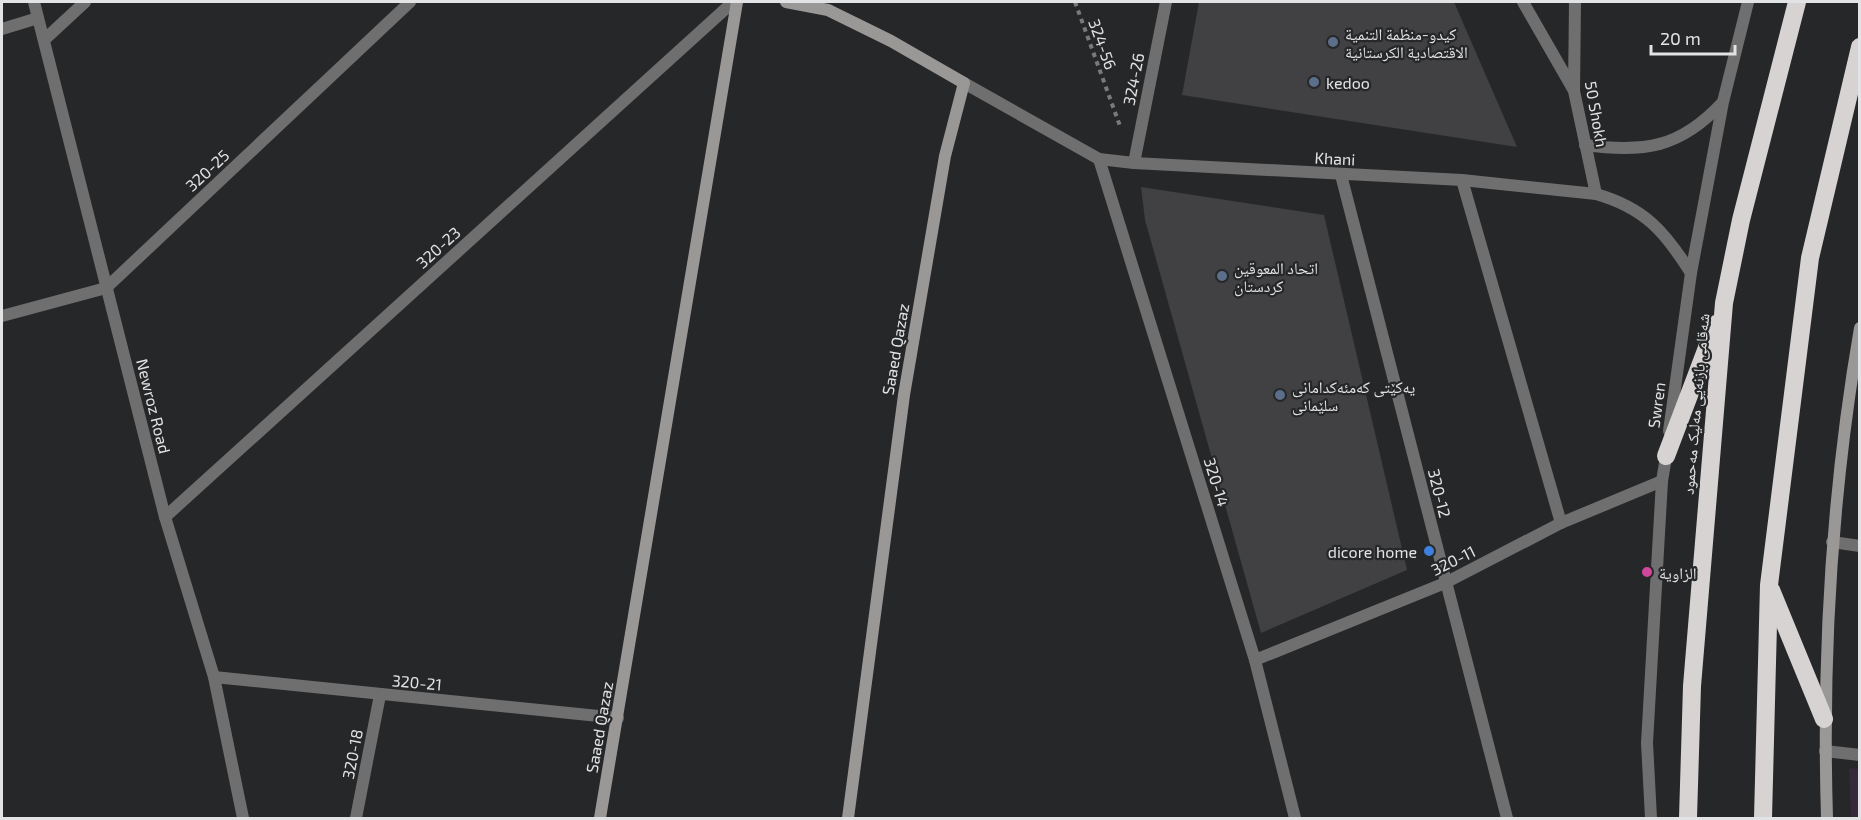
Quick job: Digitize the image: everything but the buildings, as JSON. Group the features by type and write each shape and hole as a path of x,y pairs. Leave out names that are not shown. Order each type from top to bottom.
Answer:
{"highway":[{"name":"شەقامی بازنەیی مەلیک مەحمود","path":"1688,819 1692,686 1724,303 1741,220 1797,2"},
{"path":"1762,819 1769,585 1810,258 1860,47"},
{"path":"1666,456 1724,303"},
{"path":"1769,585 1824,719"}],"street":[{"name":"Newroz Road","path":"34,2 165,516 214,677 243,819"},
{"path":"44,40 85,2"},
{"name":"320-25","path":"2,316 106,288 410,2"},
{"name":"320-23","path":"165,516 735,2"},
{"name":"Saaed Qazaz","path":"600,819 735,2"},
{"path":"786,2 828,10 891,41 964,83"},
{"name":"324-26","path":"1134,163 1166,2"},
{"path":"1523,2 1574,91"},
{"name":"50 Shokh","path":"1575,2 1574,91 1596,194"},
{"name":"Swren","path":"1651,819 1647,743 1662,481 1691,273 1723,102 1748,2"},
{"path":"2,28 38,18"},
{"name":"Saaed Qazaz","path":"848,819 904,395 945,156 964,83"},
{"name":"Khani","path":"964,83 1099,159 1341,175 1462,180 1596,194 1614,199 1645,216 1671,242 1691,273"},
{"path":"1585,145 1631,149 1673,140 1692,130 1723,102"},
{"name":"320-14","path":"1099,159 1255,660 1294,819"},
{"name":"320-12","path":"1341,175 1507,819"},
{"path":"1462,180 1561,523"},
{"path":"1827,819 1824,719 1832,542 1847,405 1860,328"},
{"name":"320-11","path":"1255,660 1445,583 1561,523 1662,481"},
{"path":"1832,542 1860,546"},
{"name":"320-21","path":"214,677 618,718"},
{"name":"320-18","path":"356,819 380,695"},
{"path":"1825,751 1860,755"}],"path":[{"name":"324-56","path":"1075,2 1134,163"}],"shaded area":[{"path":"1849,768 1859,769 1859,818 1851,818"}],"place":[{"name":"کیدو-منظمة التنمية الاقتصادية الكرستانية","path":"1333,42"},
{"name":"kedoo","path":"1314,82"},
{"name":"اتحاد المعوقین کردستان","path":"1222,276"},
{"name":"یەکێتی کەمئەکدامانی سلێمانی","path":"1280,395"},
{"name":"dicore home","path":"1429,551"},
{"name":"الزاوية","path":"1647,572"}]}
